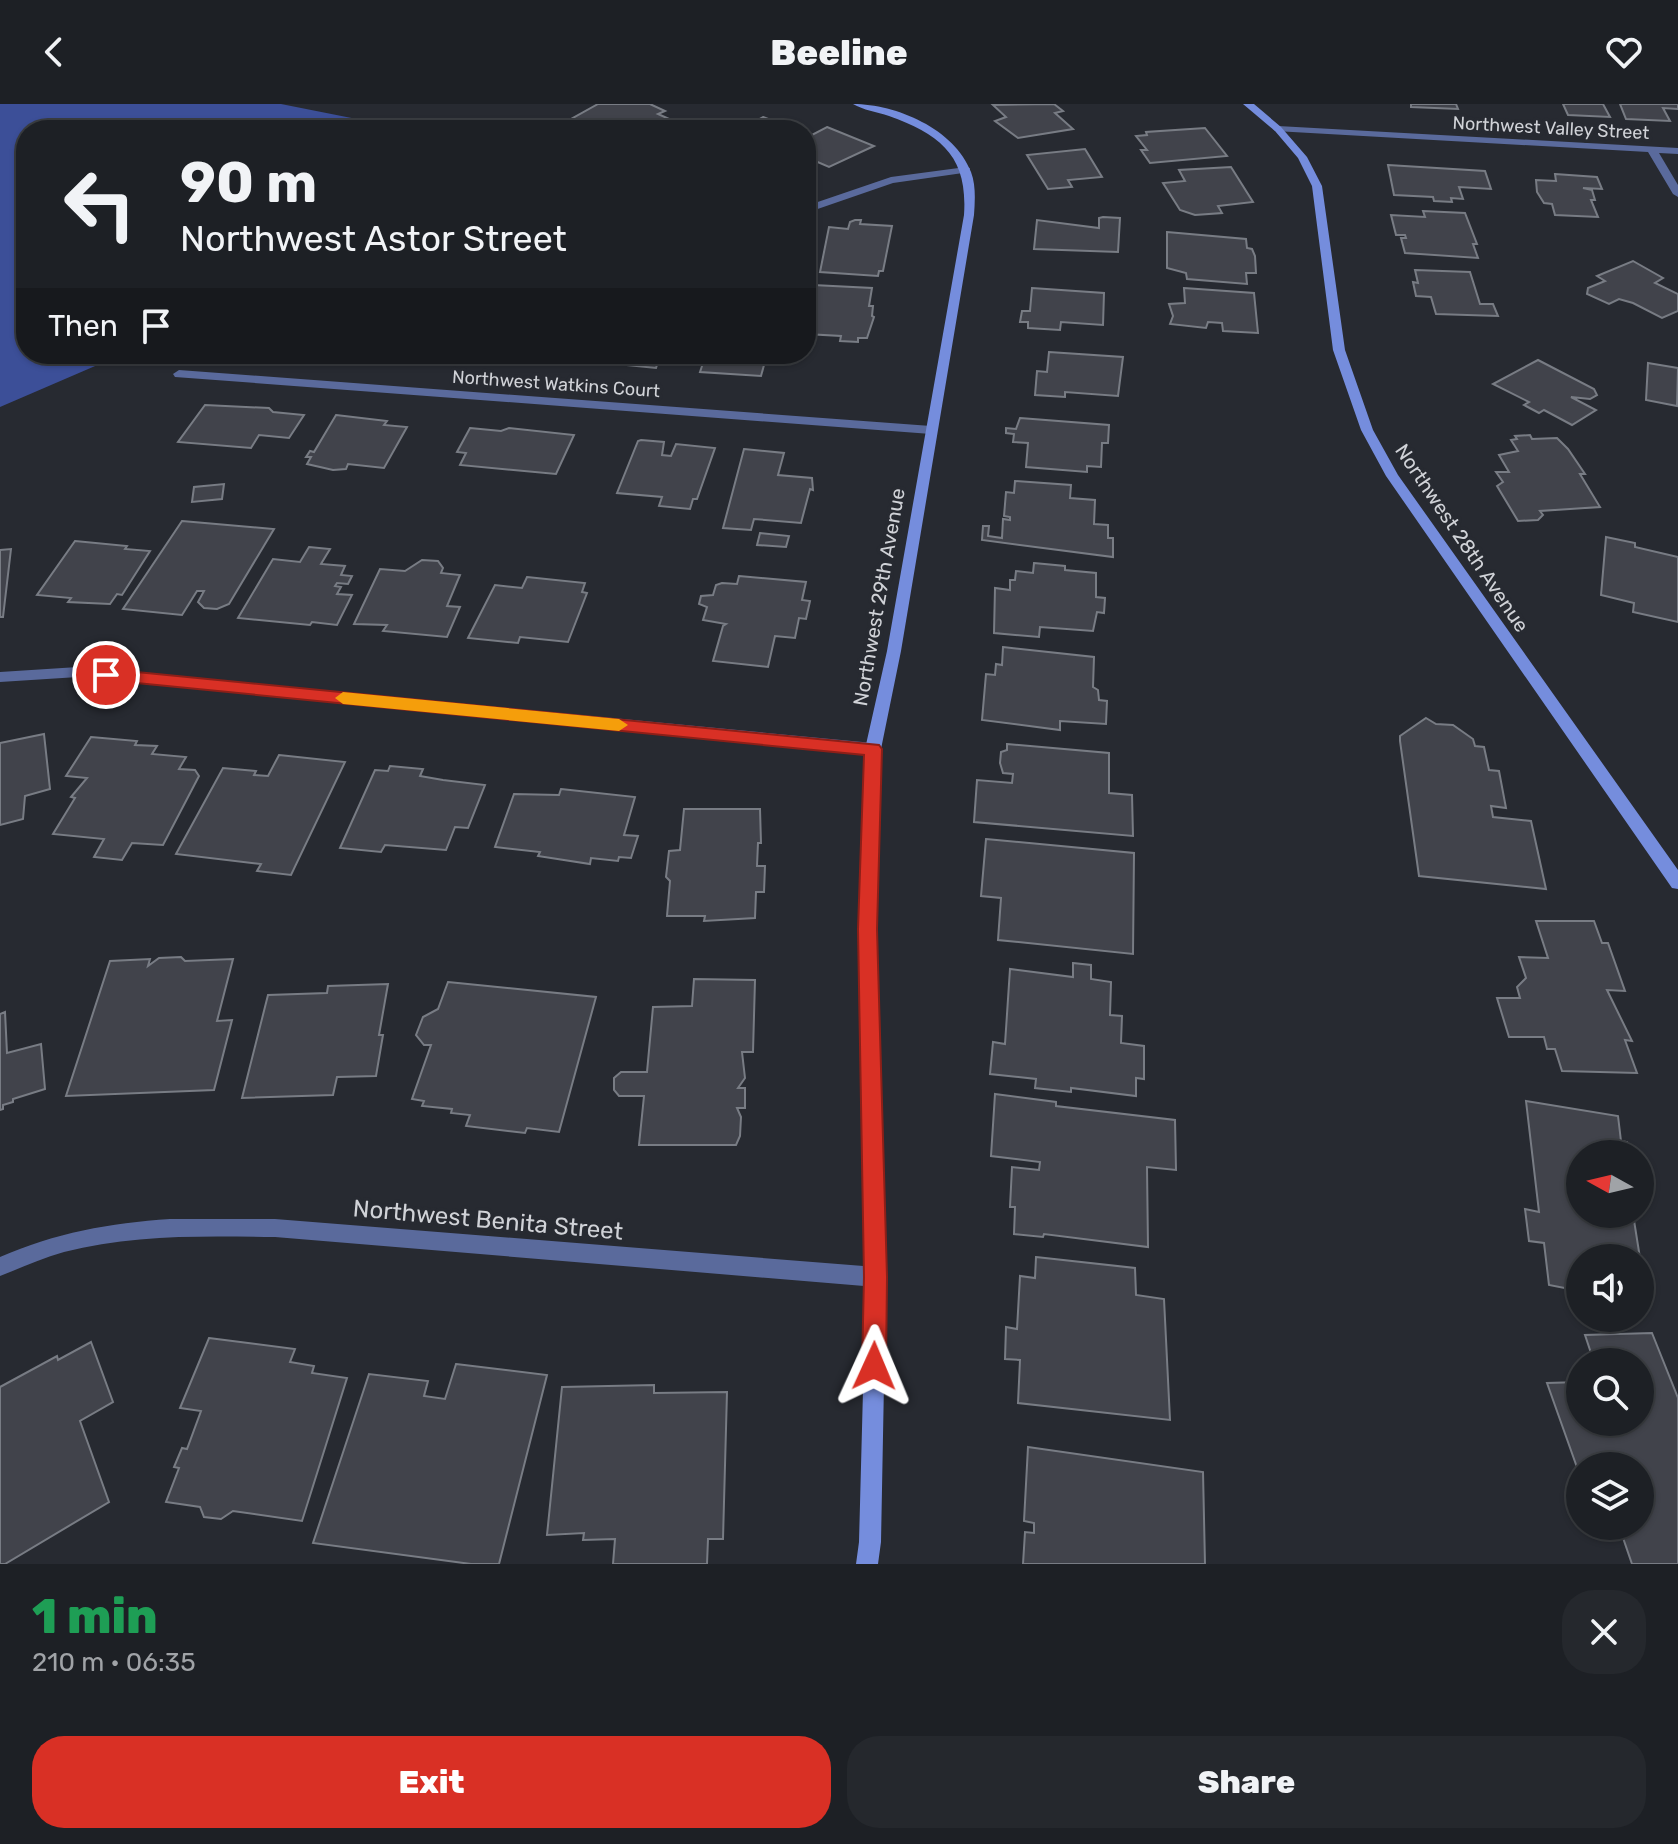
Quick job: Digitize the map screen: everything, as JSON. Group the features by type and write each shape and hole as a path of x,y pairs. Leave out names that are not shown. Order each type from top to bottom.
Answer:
{"street":[{"path":"816,206 891,180 966,170 952,148 929,131 897,116 858,104"},
{"name":"Northwest 28th Avenue","path":"1248,104 1278,129 1302,157 1317,186 1339,350 1367,430 1392,476 1678,883"},
{"name":"Northwest Valley Street","path":"1278,129 1678,151"},
{"path":"1652,150 1678,194"},
{"name":"Northwest 29th Avenue","path":"867,1564 876,1277 868,929 873,749 894,651 969,215 970,188 966,170"},
{"name":"Northwest Watkins Court","path":"179,374 931,430"},
{"path":"0,677 78,672 873,749"},
{"name":"Northwest Benita Street","path":"0,1267 96,1235 190,1227 275,1228 876,1277"}],"shaded area":[{"path":"0,104 281,104 362,120 16,120 16,364 100,364 0,407"}],"building":[{"path":"598,104 650,104 665,111 658,114 667,118 578,120 573,118"},
{"path":"1054,104 1063,111 1055,113 1073,129 1018,138 995,121 1006,117 993,105"},
{"path":"1411,104 1456,104 1458,109 1411,107"},
{"path":"1563,104 1603,104 1610,117 1568,115"},
{"path":"1620,104 1678,104 1678,109 1663,108 1670,121 1626,119"},
{"path":"827,127 874,146 829,167 816,161 816,133"},
{"path":"1205,128 1227,156 1150,163 1141,150 1147,150 1136,136 1147,135 1146,132"},
{"path":"1085,149 1102,177 1068,180 1072,187 1048,189 1027,155"},
{"path":"1388,165 1485,171 1491,189 1459,187 1463,199 1451,198 1452,202 1434,201 1433,197 1394,195"},
{"path":"1231,167 1253,202 1218,206 1222,213 1195,215 1180,210 1163,183 1185,181 1179,170"},
{"path":"1555,174 1597,177 1602,189 1583,188 1592,190 1595,200 1591,200 1598,217 1555,215 1552,204 1544,203 1537,192 1536,180 1556,181"},
{"path":"1423,211 1465,213 1477,244 1473,244 1478,258 1405,253 1401,238 1406,238 1405,235 1396,235 1391,215 1425,217"},
{"path":"1099,218 1120,218 1118,252 1034,249 1037,220 1099,228"},
{"path":"861,220 860,224 892,226 883,271 879,271 878,276 820,272 829,227 848,229 850,222"},
{"path":"1167,232 1246,239 1247,248 1252,249 1255,256 1256,273 1246,273 1247,284 1187,279 1186,273 1167,268"},
{"path":"1633,261 1663,278 1655,283 1678,294 1678,311 1662,318 1633,303 1619,299 1609,304 1587,294 1588,288 1605,281 1597,276"},
{"path":"1415,270 1470,272 1480,304 1493,304 1498,316 1436,314 1431,297 1416,296 1413,282 1418,283"},
{"path":"816,285 872,288 869,306 873,306 874,317 867,338 858,338 858,342 840,341 841,336 816,335"},
{"path":"1032,288 1104,293 1103,325 1061,322 1060,330 1028,328 1028,322 1020,322 1022,311 1030,311"},
{"path":"1184,288 1254,293 1258,333 1223,331 1222,323 1208,322 1206,328 1170,324 1173,316 1169,304 1185,303"},
{"path":"1049,352 1123,357 1118,396 1065,392 1065,397 1035,395 1037,371 1047,372"},
{"path":"1538,360 1594,389 1597,395 1590,399 1571,397 1596,410 1572,425 1544,410 1539,413 1524,405 1529,402 1493,384"},
{"path":"1648,363 1678,368 1677,406 1646,400"},
{"path":"615,364 657,364 656,368"},
{"path":"703,364 764,364 761,376 700,372"},
{"path":"205,405 269,408 273,412 304,415 289,438 259,435 251,448 178,442"},
{"path":"336,415 387,421 384,425 407,427 384,468 348,464 346,469 333,470 307,464 311,457 306,457 310,451 314,452"},
{"path":"1020,418 1109,425 1108,443 1102,443 1101,467 1087,466 1087,472 1026,467 1028,443 1013,442 1014,434 1006,433 1006,428 1016,429"},
{"path":"470,428 501,431 509,428 574,435 556,474 460,465 466,453 457,452"},
{"path":"1530,435 1532,439 1557,438 1568,449 1585,474 1580,474 1600,507 1540,511 1543,515 1538,520 1518,521 1497,486 1503,482 1496,472 1509,472 1499,455 1518,451 1511,440 1517,439 1515,436"},
{"path":"641,440 664,442 662,455 671,456 676,444 715,448 697,499 693,499 690,509 659,506 662,497 617,493"},
{"path":"744,449 784,453 778,475 812,478 813,490 810,489 801,523 754,519 751,530 723,528"},
{"path":"1015,481 1071,485 1070,498 1095,500 1094,524 1108,525 1108,538 1113,538 1113,557 982,540 983,526 989,526 988,536 1002,538 1003,519 1010,520 1010,517 1004,516 1006,492 1014,493"},
{"path":"224,484 222,499 192,502 194,487"},
{"path":"182,521 274,529 229,604 217,609 204,608 198,602 204,591 197,591 182,615 123,609"},
{"path":"760,533 789,536 786,547 757,545"},
{"path":"1606,537 1678,557 1678,622 1633,612 1634,603 1601,595"},
{"path":"75,541 150,551 122,595 117,594 110,604 68,602 71,598 37,595"},
{"path":"309,547 330,549 321,564 345,566 341,575 352,576 348,584 337,583 335,586 341,587 337,594 352,595 337,625 238,618 273,559 300,562"},
{"path":"11,549 3,617 0,617 0,550"},
{"path":"422,560 438,561 443,568 441,573 460,575 447,606 460,607 447,637 383,631 387,625 354,624 380,569 405,571"},
{"path":"1034,563 1096,573 1096,597 1105,598 1104,613 1097,612 1093,631 1040,627 1039,637 994,633 995,588 1010,590 1010,580 1015,580 1016,571 1033,573"},
{"path":"739,576 806,582 802,600 810,601 806,619 799,618 795,638 775,636 768,667 713,661 726,624 703,620 707,607 699,604 701,596 713,595 716,585 722,583 737,584"},
{"path":"527,577 585,583 582,592 587,593 568,642 520,637 518,643 468,638 495,585 522,588"},
{"path":"1003,647 1094,657 1093,687 1098,690 1099,700 1107,701 1106,724 1060,721 1060,730 982,720 986,674 995,675 996,664 1002,665"},
{"path":"1426,718 1436,724 1453,725 1473,739 1475,746 1484,747 1489,770 1499,771 1506,808 1491,806 1493,817 1531,821 1546,889 1419,876 1400,736"},
{"path":"44,734 50,789 25,796 23,819 0,825 0,743"},
{"path":"91,737 157,746 152,754 186,757 179,769 195,770 199,776 163,845 132,843 122,860 94,857 104,839 53,834 75,798 71,797 87,778 66,776"},
{"path":"1007,744 1109,753 1109,793 1132,795 1133,836 974,822 977,780 1012,783 1013,774 1003,773 1000,763 1001,752 1007,750"},
{"path":"279,755 345,762 291,875 257,871 261,864 176,854 223,768 256,771 254,775 268,776"},
{"path":"390,766 423,769 420,776 485,785 468,828 455,827 446,850 385,845 381,852 340,848 375,770 388,771"},
{"path":"561,789 635,797 624,835 638,836 631,858 619,857 618,861 591,858 590,864 538,856 540,852 495,847 514,794 559,795"},
{"path":"684,809 760,809 761,843 758,843 757,866 765,866 764,892 756,892 755,918 704,921 705,916 667,916 669,851 680,850"},
{"path":"986,839 1134,853 1133,954 998,940 1001,898 981,896"},
{"path":"1536,921 1594,921 1602,943 1608,943 1625,991 1607,990 1632,1041 1625,1040 1637,1073 1562,1071 1555,1049 1547,1049 1544,1037 1509,1037 1497,998 1520,998 1517,987 1526,978 1519,957 1548,958"},
{"path":"181,957 185,961 233,959 217,1021 232,1020 214,1090 66,1096 110,961 150,959 148,966 159,958"},
{"path":"1073,963 1091,965 1091,979 1111,982 1110,1015 1122,1016 1121,1043 1144,1046 1144,1079 1136,1078 1136,1096 1071,1088 1071,1092 1035,1088 1036,1079 990,1074 993,1042 1005,1044 1010,969 1073,977"},
{"path":"694,979 755,980 753,1052 742,1052 745,1078 738,1088 745,1088 745,1108 737,1108 741,1117 740,1136 736,1145 639,1145 644,1096 619,1096 614,1090 614,1078 621,1072 647,1072 653,1007 692,1006"},
{"path":"448,982 596,997 559,1132 527,1128 525,1133 466,1126 470,1115 451,1113 452,1109 422,1106 424,1101 412,1099 431,1045 424,1045 416,1035 423,1017 438,1009"},
{"path":"388,984 376,1076 337,1077 333,1095 242,1098 268,995 327,993 328,986"},
{"path":"5,1012 7,1053 41,1044 45,1089 13,1099 0,1110 0,1014"},
{"path":"995,1094 1056,1102 1056,1106 1175,1120 1176,1170 1147,1167 1148,1247 1044,1234 1043,1237 1014,1234 1015,1207 1010,1207 1012,1167 1039,1170 1040,1162 991,1156"},
{"path":"1526,1101 1618,1116 1621,1140 1566,1140 1566,1228 1635,1228 1638,1244 1566,1244 1566,1288 1549,1285 1544,1243 1529,1241 1525,1209 1539,1212"},
{"path":"1036,1257 1135,1268 1136,1295 1164,1299 1170,1420 1018,1403 1020,1360 1005,1359 1006,1327 1017,1329 1020,1276 1035,1278"},
{"path":"1652,1333 1678,1398 1678,1564 1632,1564 1624,1540 1654,1540 1654,1452 1572,1452 1547,1383 1566,1382 1566,1436 1654,1436 1654,1348 1589,1348 1585,1335"},
{"path":"209,1338 295,1349 290,1362 314,1366 312,1373 347,1378 302,1521 233,1511 221,1519 204,1517 200,1507 166,1502 179,1468 174,1467 182,1448 187,1449 201,1411 180,1408"},
{"path":"91,1342 113,1402 80,1421 109,1502 5,1564 0,1564 0,1387 57,1356 58,1360"},
{"path":"456,1364 547,1375 499,1564 471,1564 313,1543 369,1374 428,1381 424,1396 445,1399"},
{"path":"654,1385 654,1393 727,1392 723,1539 708,1539 707,1564 613,1564 615,1539 583,1540 584,1533 547,1535 562,1387"},
{"path":"1028,1447 1203,1472 1205,1564 1023,1564 1025,1532 1034,1533 1034,1523 1024,1521"}],"slow traffic":[{"path":"343,698 619,725"}],"route":[{"path":"106,675 873,749 868,929 876,1277 874,1366"}]}
